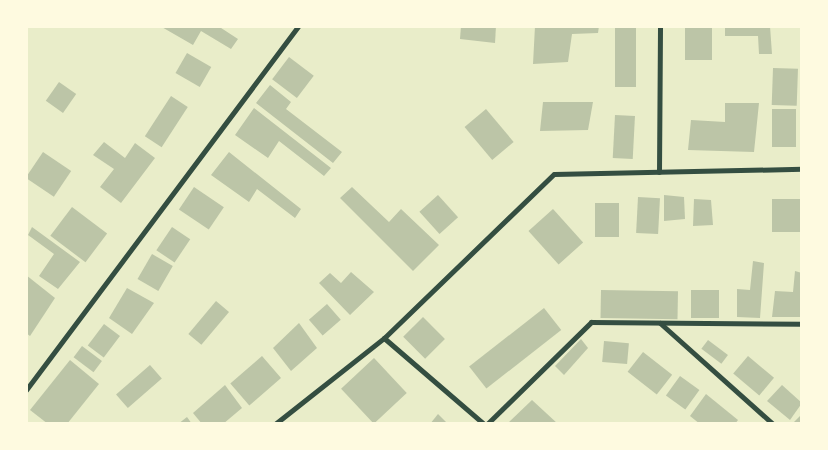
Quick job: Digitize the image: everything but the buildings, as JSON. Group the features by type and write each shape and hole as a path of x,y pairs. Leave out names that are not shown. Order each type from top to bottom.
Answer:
{"street":[{"path":"26,390 298,26"},
{"path":"659,172 660,26"},
{"path":"275,424 384,338 554,174 802,169"},
{"path":"384,338 486,424 591,322 802,324"},
{"path":"659,323 773,424"}]}
